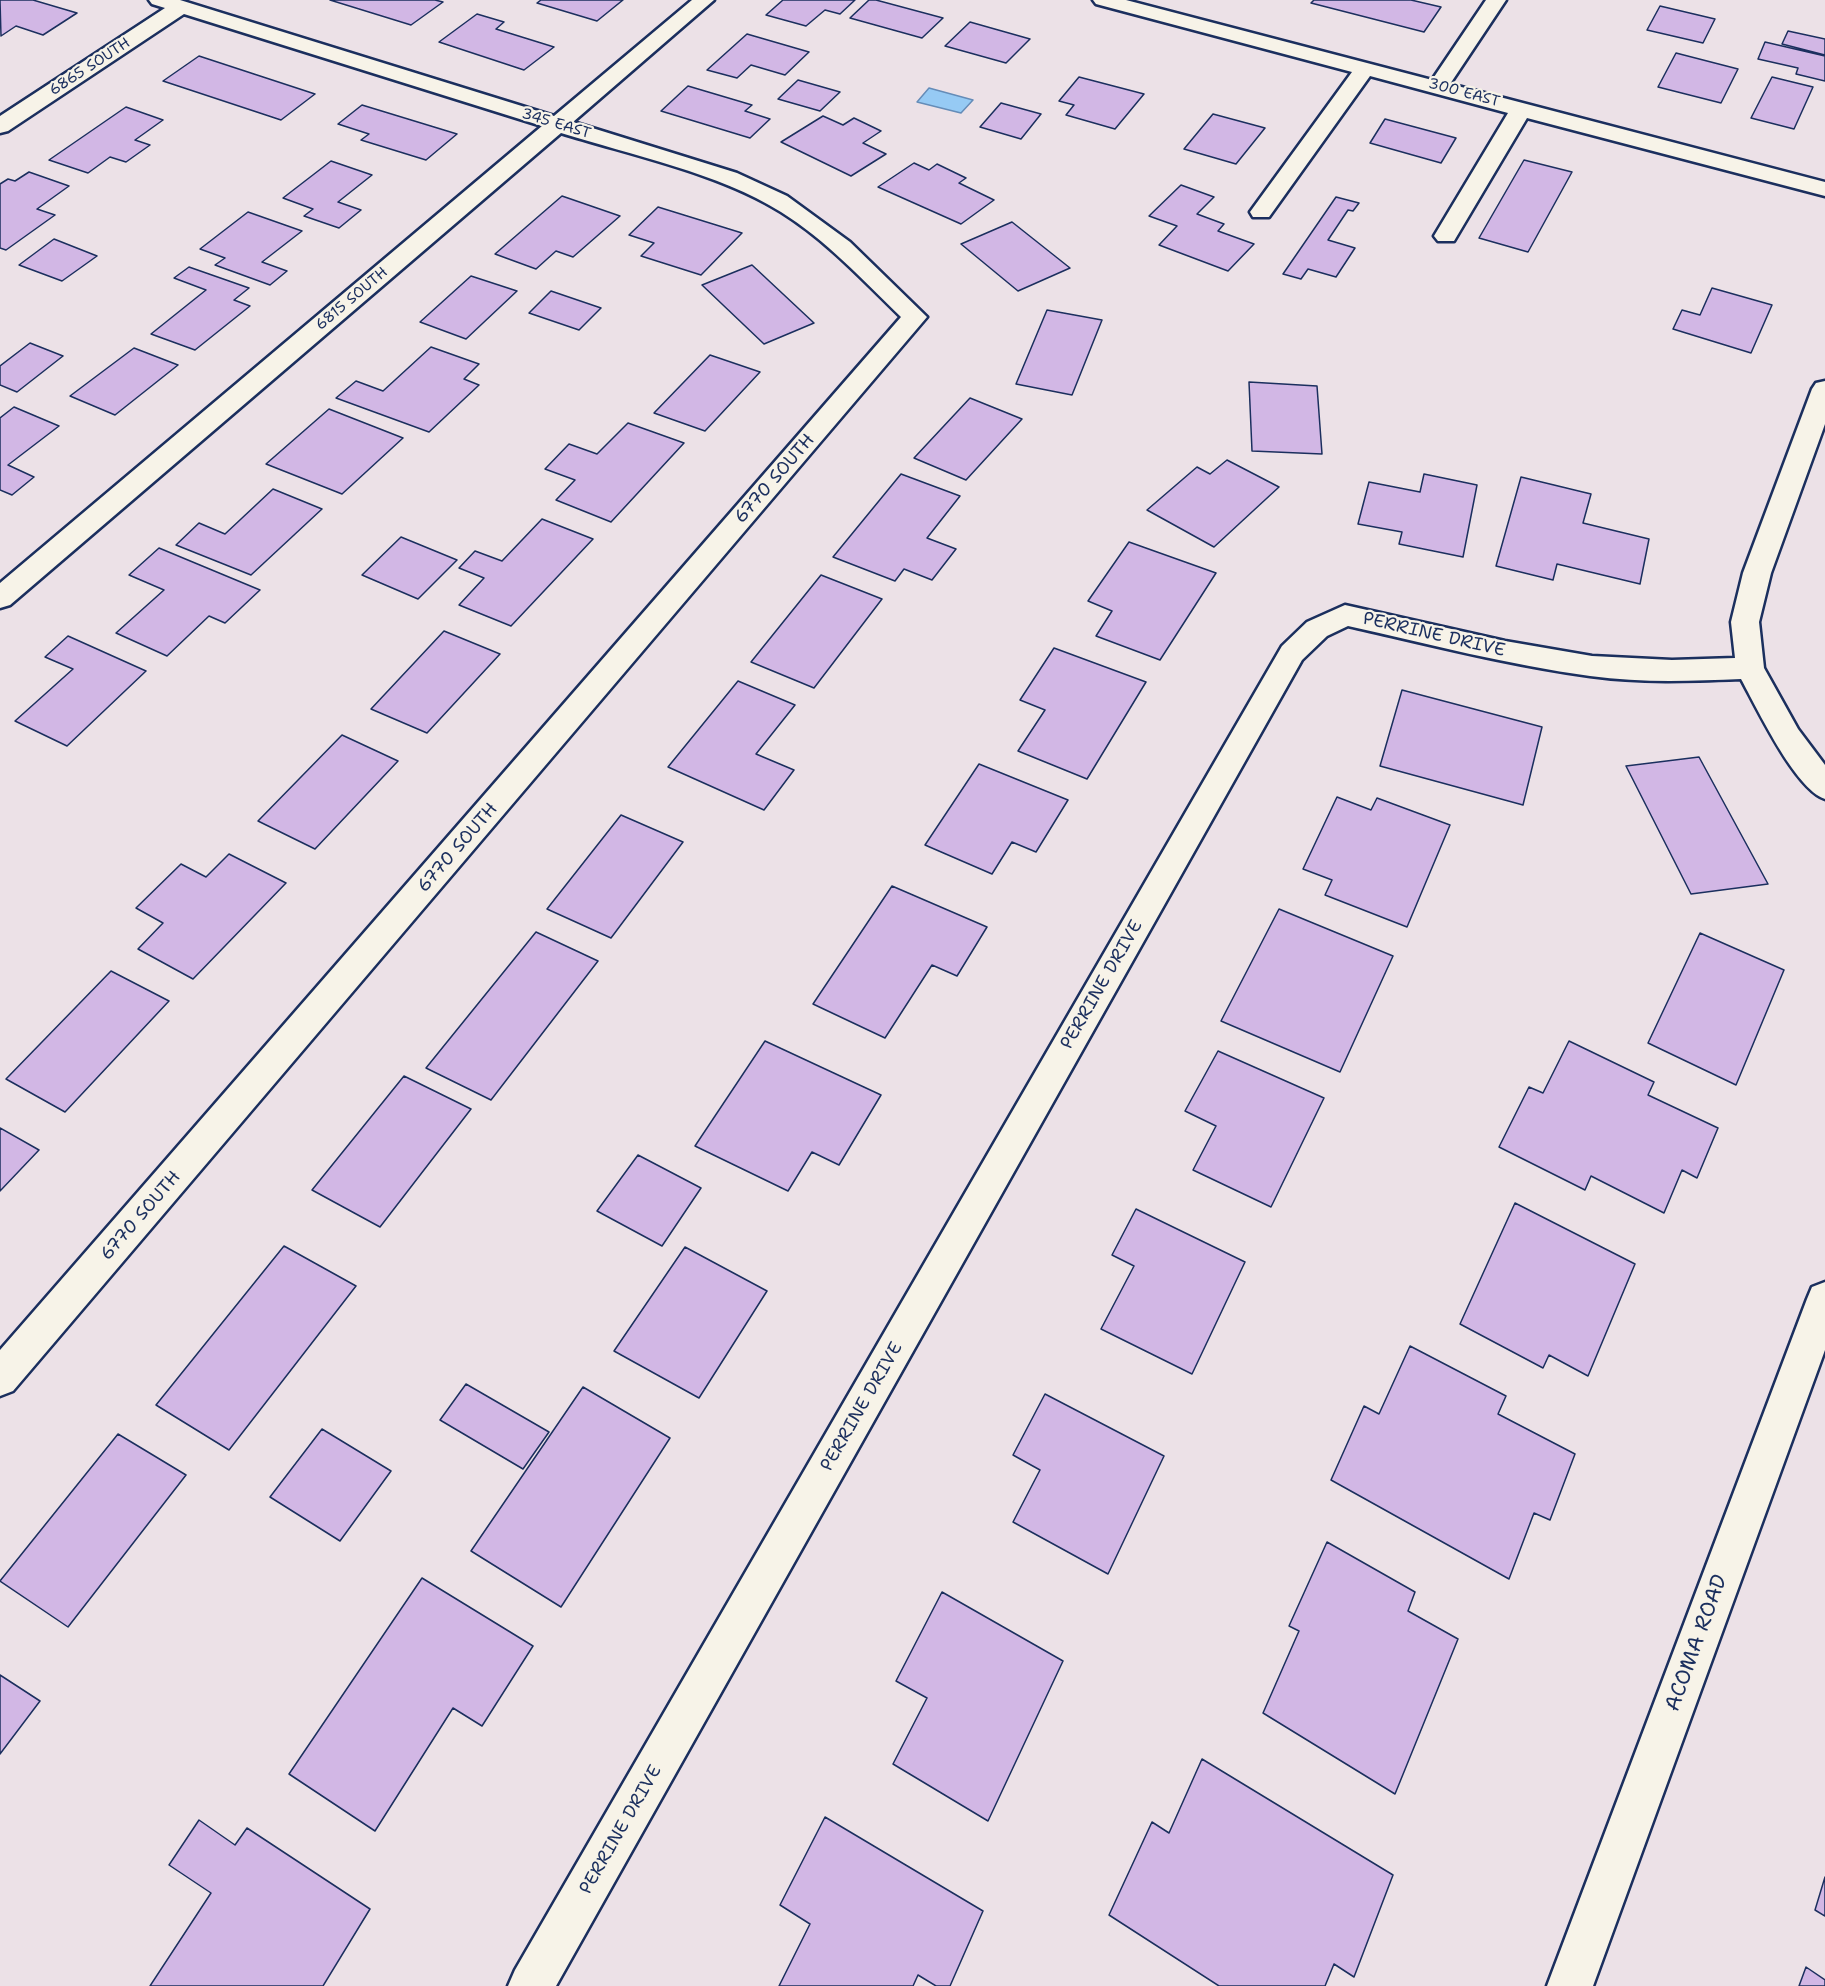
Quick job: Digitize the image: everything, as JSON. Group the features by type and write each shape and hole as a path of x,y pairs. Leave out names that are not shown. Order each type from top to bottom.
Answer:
{"street":[{"name":"345 EAST","path":"159,0 729,178 768,195 805,219 915,316"},
{"name":"6815 SOUTH","path":"0,598 704,0"},
{"name":"300 EAST","path":"1103,0 1825,189"},
{"path":"1438,86 1496,0"},
{"name":"6865 SOUTH","path":"0,126 181,7"},
{"path":"1261,212 1366,67"},
{"path":"1446,236 1522,108"},
{"name":"6770 SOUTH","path":"0,1378 915,316"},
{"path":"1825,389 1756,573 1745,622 1750,668 1786,737 1825,787"},
{"name":"PERRINE DRIVE","path":"531,1986 1292,653 1317,629 1345,615 1505,651 1592,666 1672,670 1750,668"},
{"name":"ACOMA ROAD","path":"1570,1986 1825,1299"}],"water":[{"path":"929,88 973,100 961,113 917,102"}],"building":[{"path":"0,0 33,0 77,13 43,35 16,26 1,36"},
{"path":"330,0 435,0 443,2 411,25"},
{"path":"541,0 623,0 597,21 537,3"},
{"path":"783,0 855,0 840,14 825,10 806,26 766,15"},
{"path":"869,0 943,18 922,38 850,18"},
{"path":"1314,0 1411,0 1441,7 1424,32 1311,3"},
{"path":"1660,6 1715,19 1703,43 1647,30"},
{"path":"477,14 504,22 496,29 554,47 524,70 439,42"},
{"path":"970,22 1030,39 1006,63 945,46"},
{"path":"1788,31 1825,39 1825,55 1782,44"},
{"path":"747,34 809,52 785,75 751,65 737,78 707,70"},
{"path":"1765,42 1825,56 1825,81 1796,74 1798,68 1758,59"},
{"path":"1676,53 1738,69 1721,103 1658,87"},
{"path":"199,56 315,94 281,120 163,81"},
{"path":"1079,77 1144,94 1115,129 1066,115 1074,105 1059,101"},
{"path":"1772,77 1813,87 1794,129 1751,118"},
{"path":"798,80 840,92 820,111 778,99"},
{"path":"688,86 752,105 745,111 770,119 750,138 661,111"},
{"path":"1001,103 1041,114 1021,139 980,127"},
{"path":"362,105 457,134 426,160 361,140 369,134 338,124"},
{"path":"126,107 163,120 135,140 150,145 126,162 110,157 88,173 49,160"},
{"path":"1213,114 1265,128 1236,164 1184,149"},
{"path":"823,116 843,125 854,118 881,131 863,143 886,154 851,176 781,142"},
{"path":"1385,119 1456,138 1441,163 1370,143"},
{"path":"1524,160 1572,172 1528,252 1479,238"},
{"path":"331,161 372,175 338,202 361,210 339,228 304,216 313,209 283,198"},
{"path":"914,163 929,170 937,164 966,178 959,183 994,200 961,224 878,187"},
{"path":"29,172 69,186 37,209 55,215 6,250 0,248 0,184 8,179 15,181"},
{"path":"1181,185 1214,197 1197,214 1224,224 1218,231 1254,244 1228,271 1159,245 1177,226 1149,216"},
{"path":"562,196 620,216 573,257 556,251 536,269 495,254"},
{"path":"1336,197 1359,203 1353,211 1348,210 1328,240 1355,248 1336,277 1308,269 1301,279 1283,274"},
{"path":"658,207 742,233 701,275 641,256 654,243 629,235"},
{"path":"248,212 302,231 262,262 287,271 270,285 215,265 225,258 200,249"},
{"path":"1012,222 1070,268 1018,291 961,244"},
{"path":"54,239 97,256 62,281 19,265"},
{"path":"752,265 814,323 764,344 702,285"},
{"path":"189,267 249,288 234,300 250,306 195,350 151,334 206,290 174,278"},
{"path":"471,276 517,291 466,339 420,322"},
{"path":"1712,288 1772,305 1751,353 1673,329 1682,310 1700,315"},
{"path":"551,291 601,308 579,330 529,313"},
{"path":"1047,310 1102,320 1072,395 1016,384"},
{"path":"30,343 63,356 17,392 0,385 0,366"},
{"path":"431,347 479,364 464,379 479,385 429,432 336,398 356,381 383,391"},
{"path":"134,348 178,365 115,415 70,396"},
{"path":"710,355 760,372 705,431 654,413"},
{"path":"1249,382 1317,386 1322,454 1252,451"},
{"path":"970,398 1022,419 966,480 914,458"},
{"path":"14,407 59,426 8,465 34,477 12,495 0,490 0,418"},
{"path":"329,409 403,438 342,494 266,464"},
{"path":"628,423 684,443 611,522 556,500 575,480 545,469 569,444 597,454"},
{"path":"1227,460 1279,487 1214,547 1147,510 1197,467 1210,474"},
{"path":"901,474 960,496 927,538 956,549 932,580 904,569 895,581 833,557"},
{"path":"1424,474 1477,485 1463,557 1399,544 1402,532 1358,524 1369,482 1420,492"},
{"path":"1521,477 1591,494 1583,523 1649,539 1640,584 1557,564 1553,580 1496,566"},
{"path":"273,489 322,509 251,575 176,545 199,523 225,534"},
{"path":"542,519 593,539 511,626 459,605 484,578 459,568 475,551 502,561"},
{"path":"401,537 457,560 418,599 362,575"},
{"path":"1129,542 1216,573 1160,660 1096,636 1112,611 1088,601"},
{"path":"159,548 260,590 225,623 209,616 167,656 116,633 164,590 129,575"},
{"path":"821,575 882,599 814,688 751,662"},
{"path":"444,631 500,654 427,733 371,709"},
{"path":"68,636 146,671 67,746 15,721 73,669 45,657"},
{"path":"1054,648 1146,682 1087,779 1018,751 1045,710 1020,700"},
{"path":"738,681 795,705 756,754 794,770 764,810 668,767"},
{"path":"1402,690 1542,727 1523,805 1380,766"},
{"path":"342,735 398,761 315,849 258,821"},
{"path":"1699,757 1768,884 1691,894 1626,766"},
{"path":"979,764 1068,800 1036,852 1012,842 992,874 925,845"},
{"path":"1337,797 1371,810 1377,798 1450,825 1407,927 1325,895 1332,880 1303,869"},
{"path":"621,815 683,842 611,938 547,909"},
{"path":"229,854 286,883 193,979 138,949 163,923 136,908 181,864 206,877"},
{"path":"892,886 987,927 957,976 932,965 885,1038 813,1004"},
{"path":"1279,909 1393,956 1340,1072 1221,1021"},
{"path":"536,932 598,961 491,1100 426,1068"},
{"path":"1700,933 1784,970 1736,1085 1648,1043"},
{"path":"111,971 169,1001 65,1112 6,1079"},
{"path":"765,1041 881,1095 839,1165 812,1152 788,1191 695,1146"},
{"path":"1569,1041 1654,1082 1648,1095 1718,1128 1697,1178 1682,1170 1664,1213 1591,1176 1585,1190 1499,1147 1529,1087 1543,1093"},
{"path":"1218,1051 1324,1098 1271,1207 1193,1170 1216,1126 1185,1111"},
{"path":"404,1076 471,1109 380,1227 312,1190"},
{"path":"0,1128 39,1150 0,1191"},
{"path":"638,1155 701,1188 662,1246 597,1211"},
{"path":"1515,1203 1635,1264 1588,1376 1549,1355 1543,1368 1460,1324"},
{"path":"1136,1209 1245,1262 1192,1374 1101,1329 1134,1266 1112,1255"},
{"path":"284,1246 356,1286 229,1450 156,1405"},
{"path":"685,1247 767,1291 699,1398 614,1351"},
{"path":"1410,1346 1506,1396 1498,1414 1575,1454 1550,1520 1534,1513 1509,1579 1331,1480 1364,1406 1379,1414"},
{"path":"466,1384 549,1432 523,1469 440,1420"},
{"path":"583,1387 670,1438 561,1607 471,1551"},
{"path":"1045,1394 1164,1456 1108,1574 1013,1522 1040,1470 1013,1455"},
{"path":"322,1429 391,1471 340,1541 270,1497"},
{"path":"118,1434 186,1475 68,1627 0,1581"},
{"path":"1327,1542 1415,1592 1408,1611 1458,1639 1395,1794 1263,1713 1299,1631 1289,1626"},
{"path":"422,1578 533,1646 482,1726 453,1708 375,1831 289,1774"},
{"path":"942,1592 1063,1661 988,1821 893,1764 927,1698 896,1681"},
{"path":"0,1675 40,1701 0,1754"},
{"path":"1202,1759 1393,1875 1354,1977 1334,1964 1325,1986 1219,1986 1109,1915 1152,1822 1169,1833"},
{"path":"825,1817 983,1911 950,1986 936,1986 918,1975 913,1986 779,1986 810,1924 780,1905"},
{"path":"199,1820 235,1845 247,1828 370,1909 323,1986 150,1986 211,1893 169,1865"},
{"path":"1825,1877 1825,1916 1815,1910"},
{"path":"1806,1967 1825,1980 1825,1986 1799,1986"}]}
